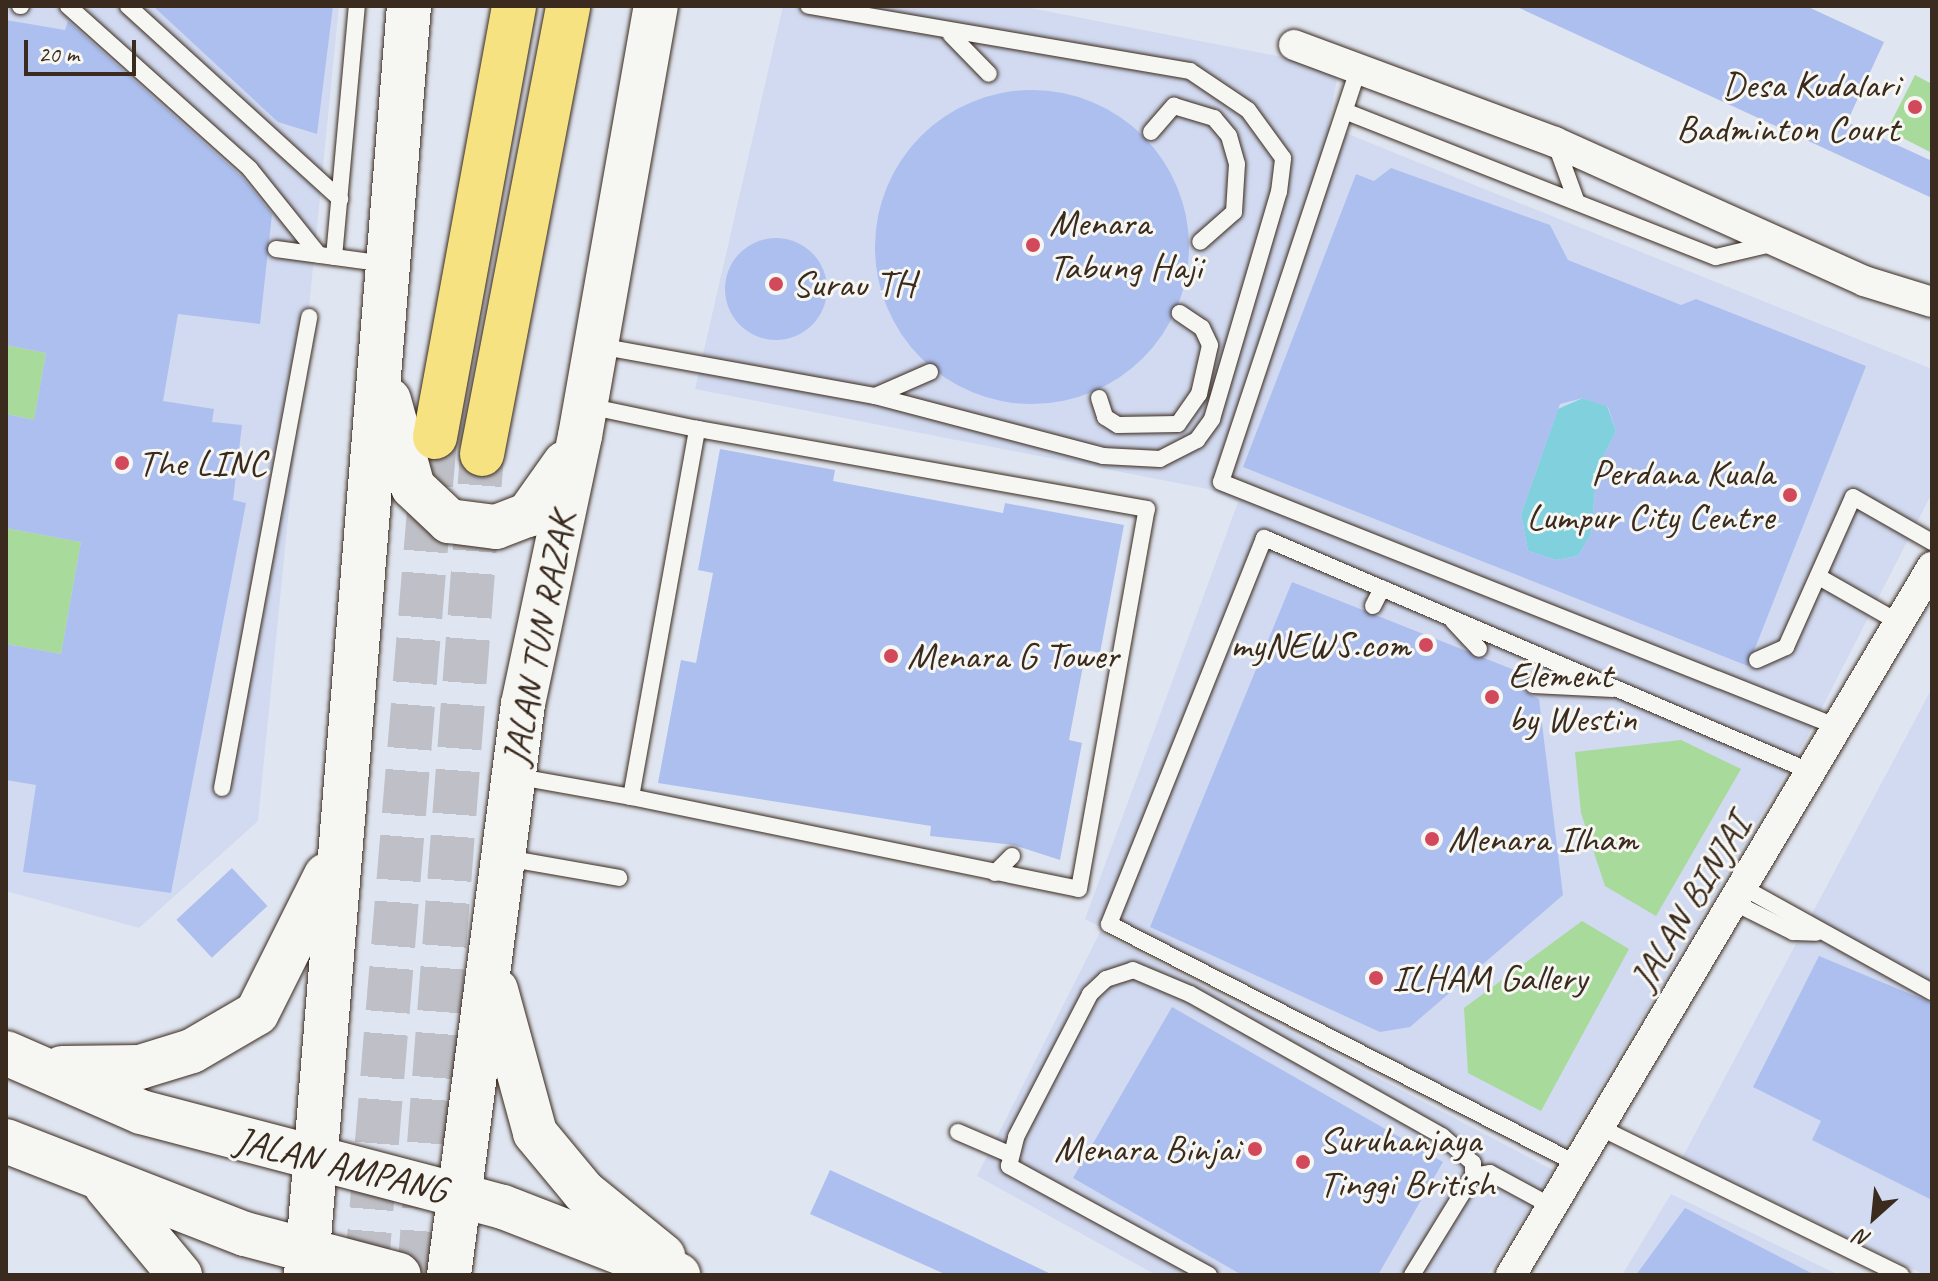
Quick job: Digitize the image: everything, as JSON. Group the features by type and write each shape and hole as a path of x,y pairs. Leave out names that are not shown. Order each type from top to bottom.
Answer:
{"main road":[{"path":"307,1262 337,847 381,367 409,6"},
{"path":"435,437 514,6"},
{"path":"482,454 568,6"},
{"name":"JALAN TUN RAZAK","path":"449,1275 456,1193 490,960 512,775 582,421 656,6"},
{"path":"381,367 413,487 462,526 496,527 528,515 582,421"},
{"path":"13,1058 86,1072 140,1067 192,1051 257,1013 337,847"},
{"path":"490,960 535,1133 584,1192 686,1275"},
{"name":"JALAN AMPANG","path":"13,1058 141,1112 316,1154 456,1193 678,1275"},
{"path":"6,1141 106,1186 307,1262 399,1275"},
{"path":"106,1186 180,1275"}],"street":[{"path":"1294,45 1555,142 1784,241 1864,281 1932,302"},
{"name":"JALAN BINJAI","path":"1511,1275 1741,896 1932,567"}],"lane":[{"path":"68,6 250,169 327,256"},
{"path":"128,6 340,199"},
{"path":"327,256 340,199 357,6"},
{"path":"595,345 875,396 1103,456 1160,459 1180,452 1197,440 1224,397 1279,192 1283,158 1270,136 1215,82 1190,71 950,34 808,6"},
{"path":"950,34 989,74"},
{"path":"1359,67 1279,342 1221,482 1840,728"},
{"path":"1151,132 1174,106 1182,106 1214,118 1229,136 1237,164 1234,212 1200,242"},
{"path":"1347,112 1716,257 1784,241"},
{"path":"1555,142 1576,200"},
{"path":"276,249 389,264"},
{"path":"1099,398 1105,417 1118,425 1178,424 1199,394 1210,345 1202,328 1180,313"},
{"path":"222,788 309,317"},
{"path":"875,396 930,372"},
{"path":"512,775 963,860 995,873 1079,889 1147,509 697,429 582,421"},
{"path":"631,797 697,429"},
{"path":"1074,513 1080,496"},
{"path":"1757,660 1781,654 1819,577 1853,497 1932,542"},
{"path":"1579,1165 1210,970 1109,924 1264,538 1814,773"},
{"path":"1819,577 1900,623"},
{"path":"1373,606 1382,588"},
{"path":"1449,616 1479,649"},
{"path":"1632,645 1639,627"},
{"path":"1533,685 1618,689"},
{"path":"995,873 1012,856"},
{"path":"501,857 619,878"},
{"path":"1741,896 1800,916 1816,933 1932,992"},
{"path":"1209,1275 1128,1222 1009,1166 1009,1154 1090,994 1106,979 1133,970 1442,1136 1473,1163 1473,1176 1412,1275"},
{"path":"1601,1128 1901,1275"},
{"path":"958,1132 1009,1154"},
{"path":"1473,1176 1490,1173 1553,1207"}],"shaded area":[{"path":"6,6 339,6 258,821 139,928 6,891"},
{"path":"783,6 1020,6 1339,68 1328,126 1932,369 1932,493 1805,741 1555,1164 1085,919 1238,502 1208,489 695,389"},
{"path":"1932,688 1932,1275 1925,1275 1682,1158"},
{"path":"1100,932 1553,1170 1487,1275 1156,1275 977,1176"},
{"path":"1671,1194 1839,1275 1622,1275"}],"green space":[{"name":"Desa Kudalari Badminton Court","path":"1915,75 1932,84 1932,153 1887,130"},
{"path":"6,345 46,353 34,420 6,414"},
{"path":"6,528 81,542 61,654 6,644"},
{"path":"1681,740 1741,769 1656,916 1605,886 1581,813 1575,752"},
{"path":"1582,921 1629,949 1541,1111 1468,1073 1464,1008"}],"water":[{"path":"1583,398 1607,406 1616,431 1597,469 1591,534 1578,556 1556,560 1528,551 1521,514 1558,409"}],"building":[{"path":"153,6 333,6 317,134 278,122"},
{"path":"1515,6 1806,6 1884,42 1847,122 1932,161 1932,198"},
{"name":"The LINC","path":"6,20 65,30 68,21 242,177 272,214 260,324 178,314 163,401 214,409 212,422 242,425 233,500 246,503 171,893 23,872 36,785 6,780 6,644 61,654 81,542 6,528 6,414 34,420 46,353 6,345"},
{"name":"Menara Tabung Haji","path":"1032,90 1063,93 1092,102 1119,116 1143,136 1163,160 1177,187 1186,216 1189,247 1186,278 1177,307 1163,334 1143,358 1119,378 1092,392 1063,401 1032,404 1001,401 972,392 945,378 921,358 901,334 887,307 878,278 875,247 878,216 887,187 901,160 921,136 945,116 972,102 1001,93"},
{"path":"1391,168 1550,225 1568,260 1681,305 1696,299 1866,366 1748,666 1243,467 1356,174 1374,181","holes":["1583,398 1608,407 1616,431 1597,469 1591,534 1578,556 1556,560 1528,551 1521,514 1560,404"]},
{"name":"Surau TH","path":"776,238 795,242 812,253 823,270 827,289 823,308 812,325 795,336 776,340 757,336 740,325 729,308 725,289 729,270 740,253 757,242"},
{"name":"Menara G Tower","path":"720,449 835,470 833,481 1003,513 1005,503 1124,525 1100,653 1086,650 1069,740 1082,743 1060,860 1014,845 930,836 931,826 658,783 681,660 696,663 713,573 698,570"},
{"path":"1292,582 1522,673 1524,691 1539,699 1563,895 1410,1027 1380,1032 1150,927"},
{"path":"232,868 267,906 212,958 176,920"},
{"path":"1819,956 1932,1003 1932,1200 1812,1140 1821,1121 1753,1087"},
{"name":"Menara Binjai","path":"1172,1007 1443,1162 1378,1275 1242,1275 1073,1178"},
{"path":"830,1170 1053,1275 947,1275 810,1214"},
{"path":"1685,1208 1815,1275 1636,1275"}],"tunnel":[{"path":"366,1275 435,437"},
{"path":"419,1275 482,454"}],"place":[{"name":"Desa Kudalari Badminton Court","path":"1915,107"},
{"name":"Menara Tabung Haji","path":"1033,245"},
{"name":"Surau TH","path":"776,284"},
{"name":"The LINC","path":"122,463"},
{"name":"Perdana Kuala Lumpur City Centre","path":"1790,495"},
{"name":"myNEWS.com","path":"1426,645"},
{"name":"Menara G Tower","path":"891,656"},
{"name":"Element by Westin","path":"1492,697"},
{"name":"Menara Ilham","path":"1432,839"},
{"name":"ILHAM Gallery","path":"1376,978"},
{"name":"Menara Binjai","path":"1255,1149"},
{"name":"Suruhanjaya Tinggi British","path":"1303,1162"}]}
